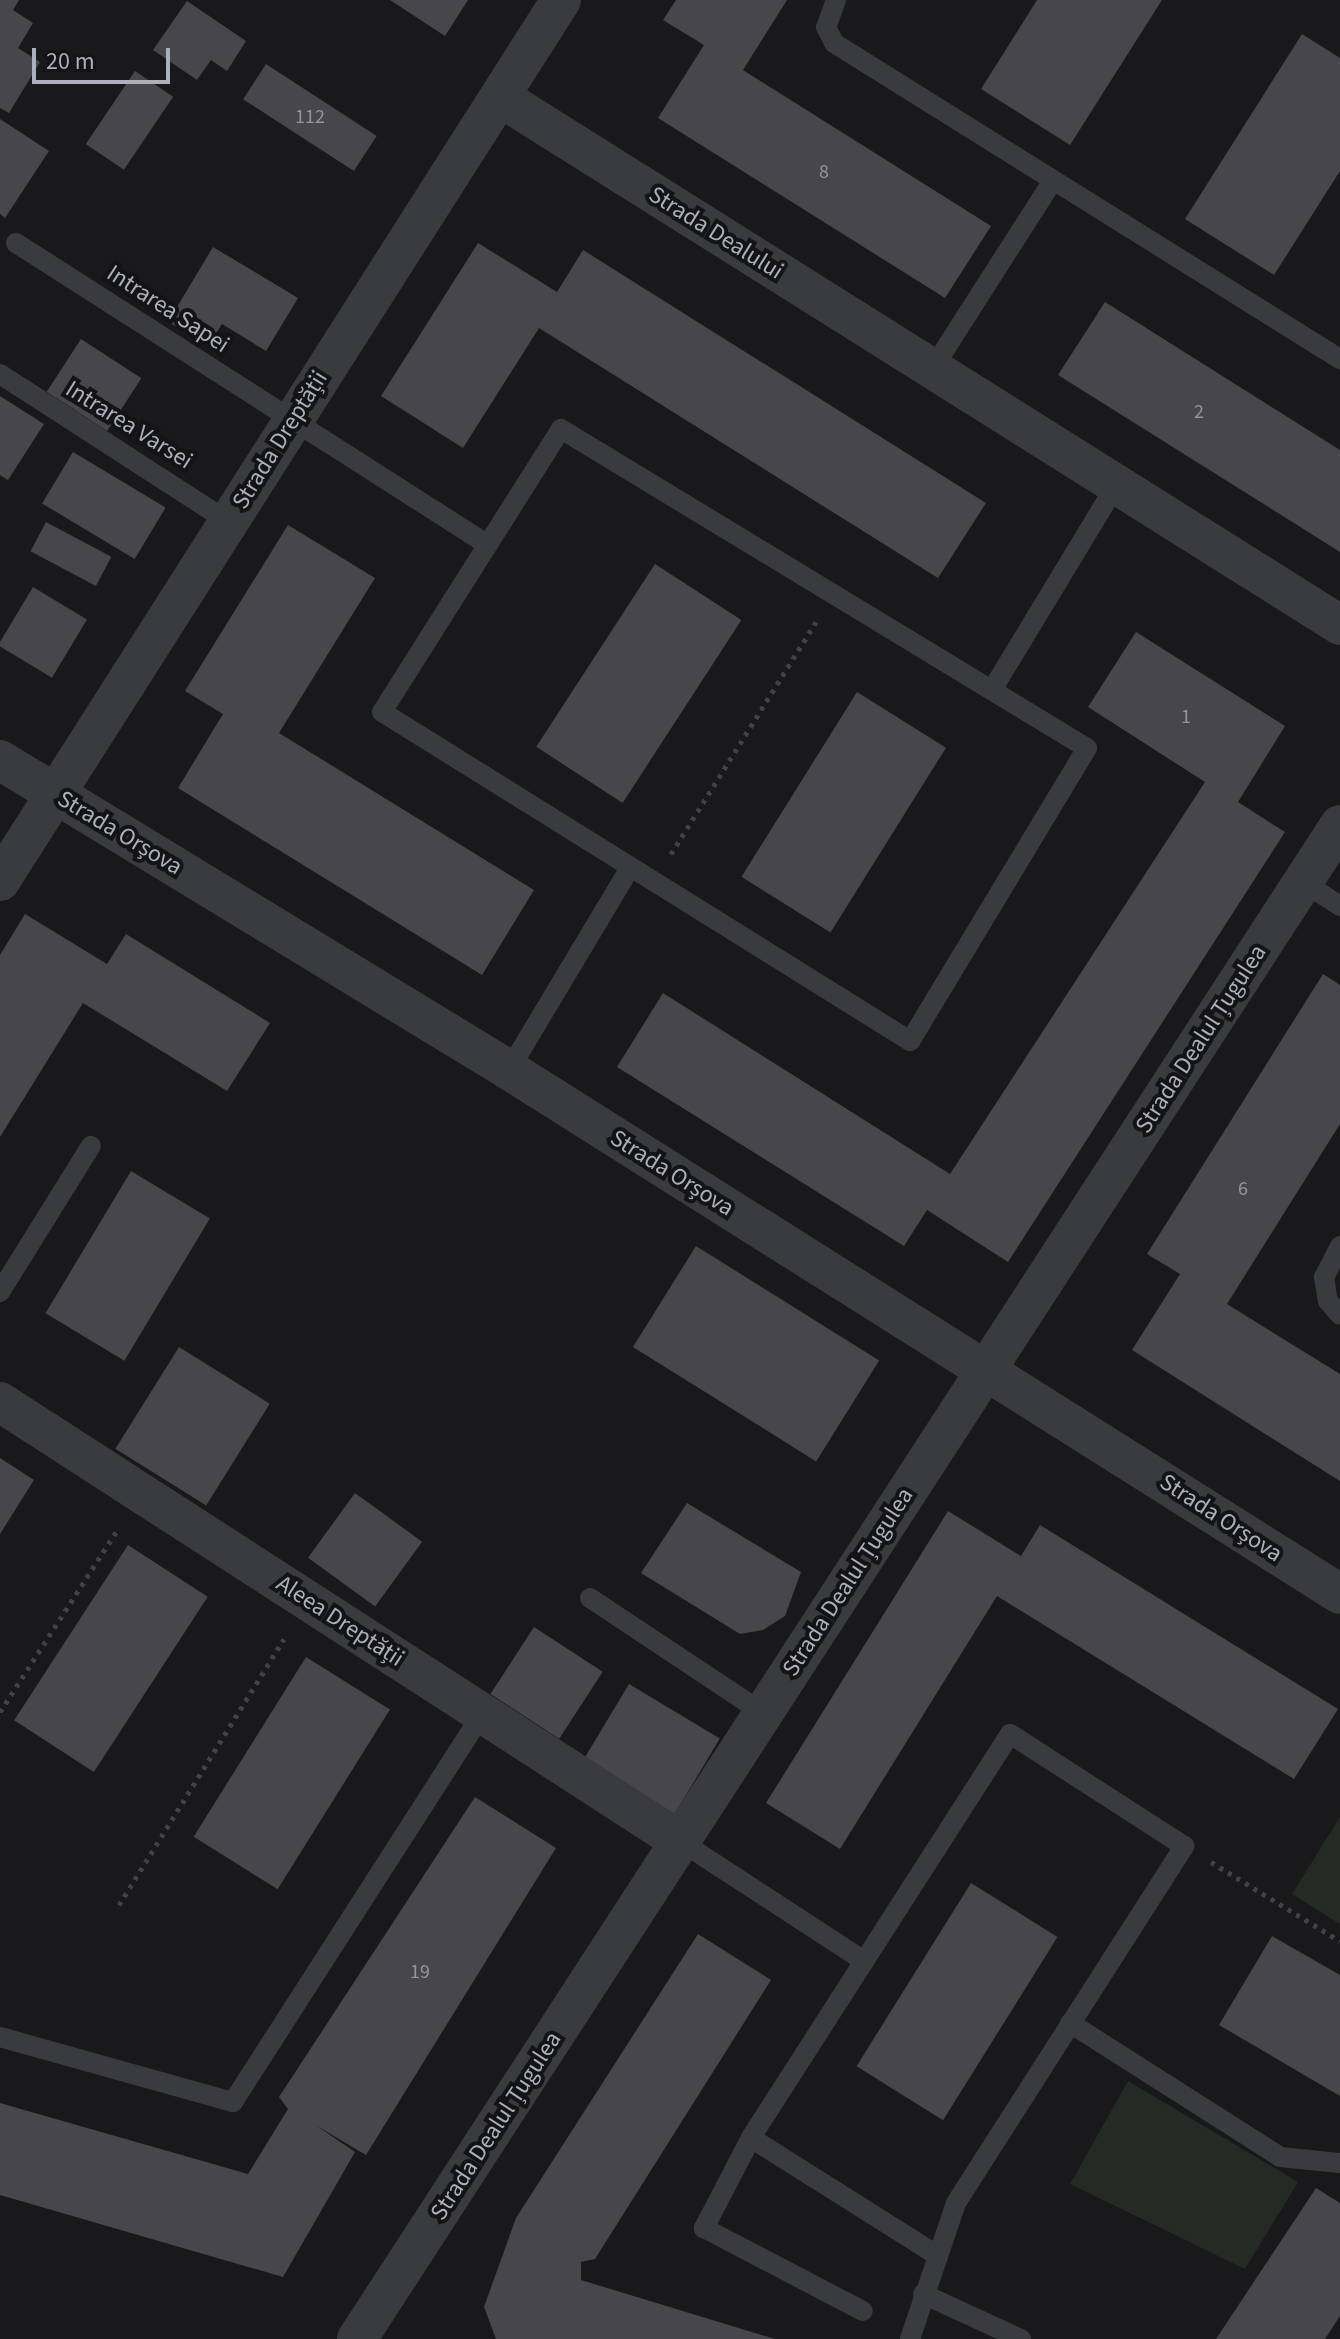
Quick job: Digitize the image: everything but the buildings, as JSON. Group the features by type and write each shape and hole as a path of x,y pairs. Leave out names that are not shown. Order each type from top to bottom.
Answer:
{"street":[{"name":"Strada Dreptății","path":"0,881 561,0"},
{"name":"Strada Dealului","path":"500,97 1340,625"},
{"name":"Strada Orșova","path":"0,760 509,1070 987,1368 1340,1594"},
{"name":"Strada Dealul Țugulea","path":"357,2339 1340,825"},
{"name":"Aleea Dreptății","path":"0,1402 680,1841"}],"lane":[{"path":"836,0 826,27 834,43 1052,182 1340,359"},
{"path":"933,368 1052,182"},
{"name":"Intrarea Sapei","path":"16,243 488,545"},
{"name":"Intrarea Varsei","path":"0,374 229,522"},
{"path":"561,429 1087,748 910,1041 382,712 488,545 561,429"},
{"path":"992,690 1116,485"},
{"path":"509,1070 630,868"},
{"path":"1303,882 1340,906"},
{"path":"0,1292 91,1146"},
{"path":"1340,1246 1324,1277 1328,1301 1340,1315"},
{"path":"590,1598 763,1713"},
{"path":"0,2037 233,2102 483,1713"},
{"path":"863,2311 704,2228 751,2138 1010,1734 1184,1846 956,2203 935,2254 910,2339"},
{"path":"680,1841 864,1961"},
{"path":"1070,2023 1280,2157 1340,2163"},
{"path":"751,2138 935,2254"},
{"path":"923,2294 1021,2339"}],"path":[{"path":"653,882 834,595"},
{"path":"0,1712 141,1493"},
{"path":"119,1905 308,1600"},
{"path":"1184,1846 1340,1941"}],"shaded area":[{"path":"1340,1817 1340,1924 1292,1894"},
{"path":"1128,2081 1298,2182 1245,2269 1070,2184"}]}
